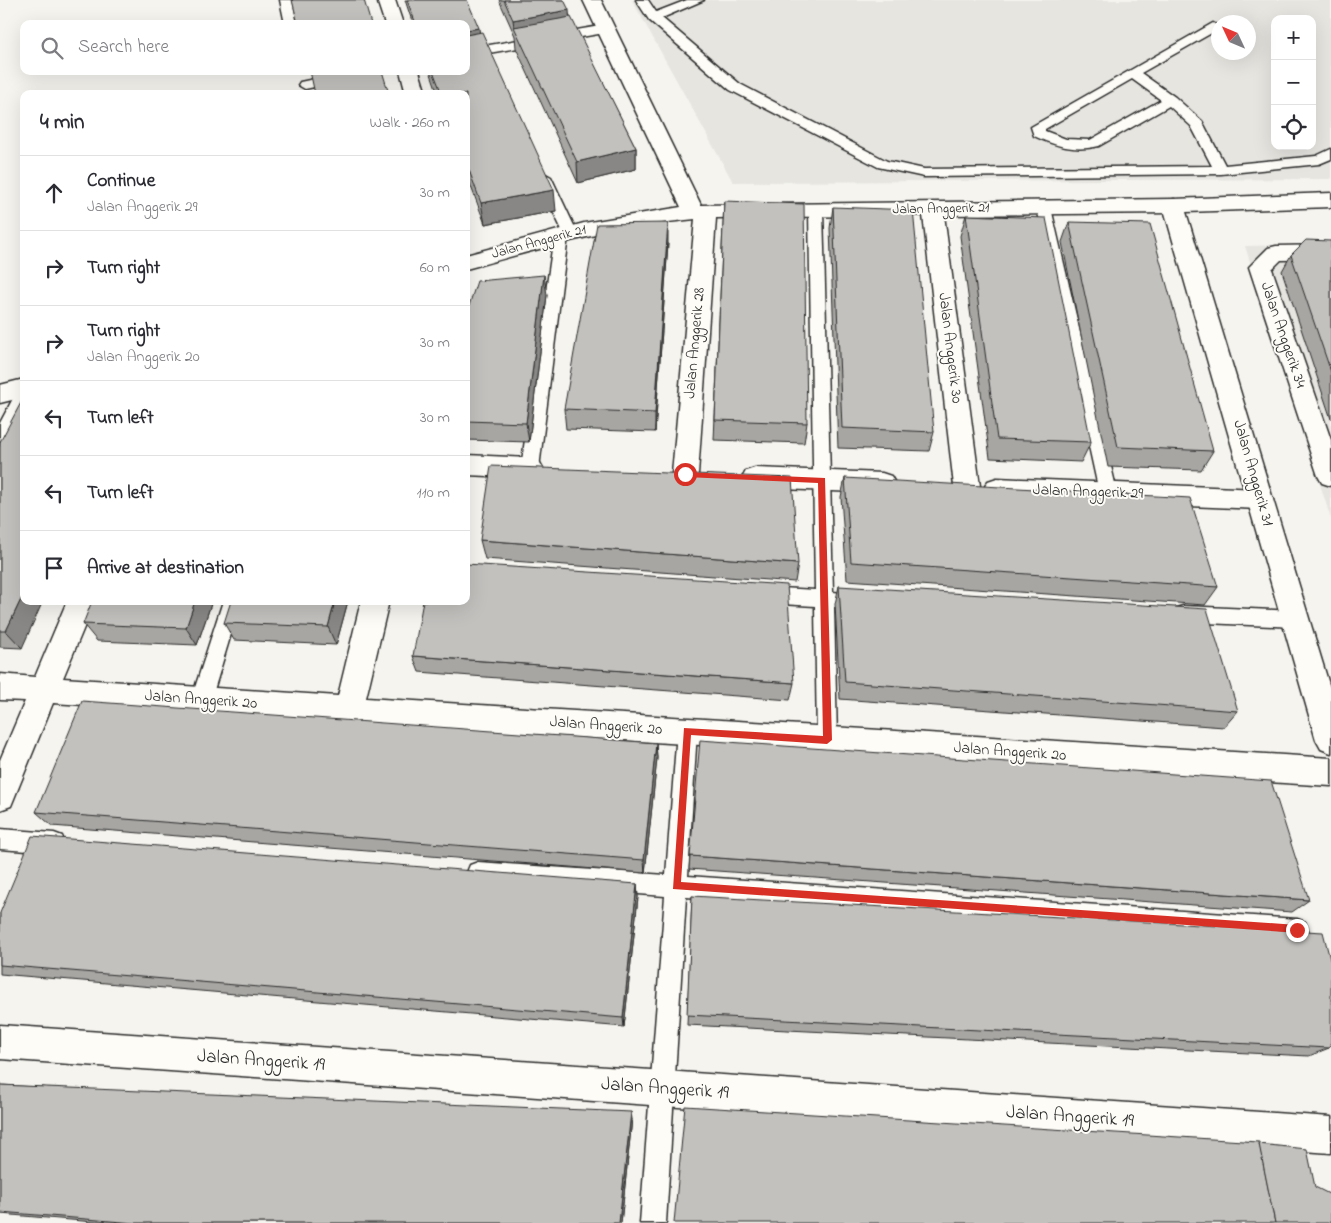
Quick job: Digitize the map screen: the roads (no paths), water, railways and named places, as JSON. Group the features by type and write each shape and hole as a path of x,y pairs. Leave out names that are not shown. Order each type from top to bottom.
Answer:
{"street":[{"path":"386,0 393,20"},
{"path":"592,0 700,212"},
{"path":"410,75 415,90"},
{"name":"Jalan Anggerik 21","path":"470,258 565,234 666,214 816,210 1174,206 1331,200"},
{"name":"Jalan Anggerik 31","path":"1174,206 1331,740"},
{"name":"Jalan Anggerik 30","path":"933,209 958,486"},
{"name":"Jalan Anggerik 28","path":"685,475 700,212"},
{"name":"Jalan Anggerik 34","path":"1331,252 1276,253 1260,267 1331,476"},
{"path":"0,394 20,389"},
{"path":"470,465 539,468"},
{"path":"734,477 909,484"},
{"name":"Jalan Anggerik 29","path":"958,486 1260,499"},
{"path":"0,796 79,605"},
{"path":"348,710 374,605"},
{"name":"Jalan Anggerik 20","path":"0,687 1331,772"},
{"name":"Jalan Anggerik 19","path":"0,1042 1331,1136"}],"lane":[{"path":"286,0 290,20"},
{"path":"642,0 653,17 735,87 883,164 924,173 1221,170 1319,160 1331,153"},
{"path":"653,17 698,0"},
{"path":"1170,100 1094,143 1084,146 1054,141 1039,133 1038,127 1211,28"},
{"path":"470,53 487,54 606,29"},
{"path":"479,33 487,54"},
{"path":"1132,73 1170,100 1197,124 1221,170"},
{"path":"303,75 306,89 357,75"},
{"path":"537,163 565,234 539,468"},
{"path":"1044,208 1108,492"},
{"path":"816,210 827,740"},
{"path":"0,439 20,401"},
{"path":"744,593 824,600 883,602"},
{"path":"201,700 231,605"},
{"path":"1168,614 1295,619"},
{"path":"652,1223 687,731"},
{"path":"0,839 70,844"},
{"path":"458,871 1297,930"}]}
